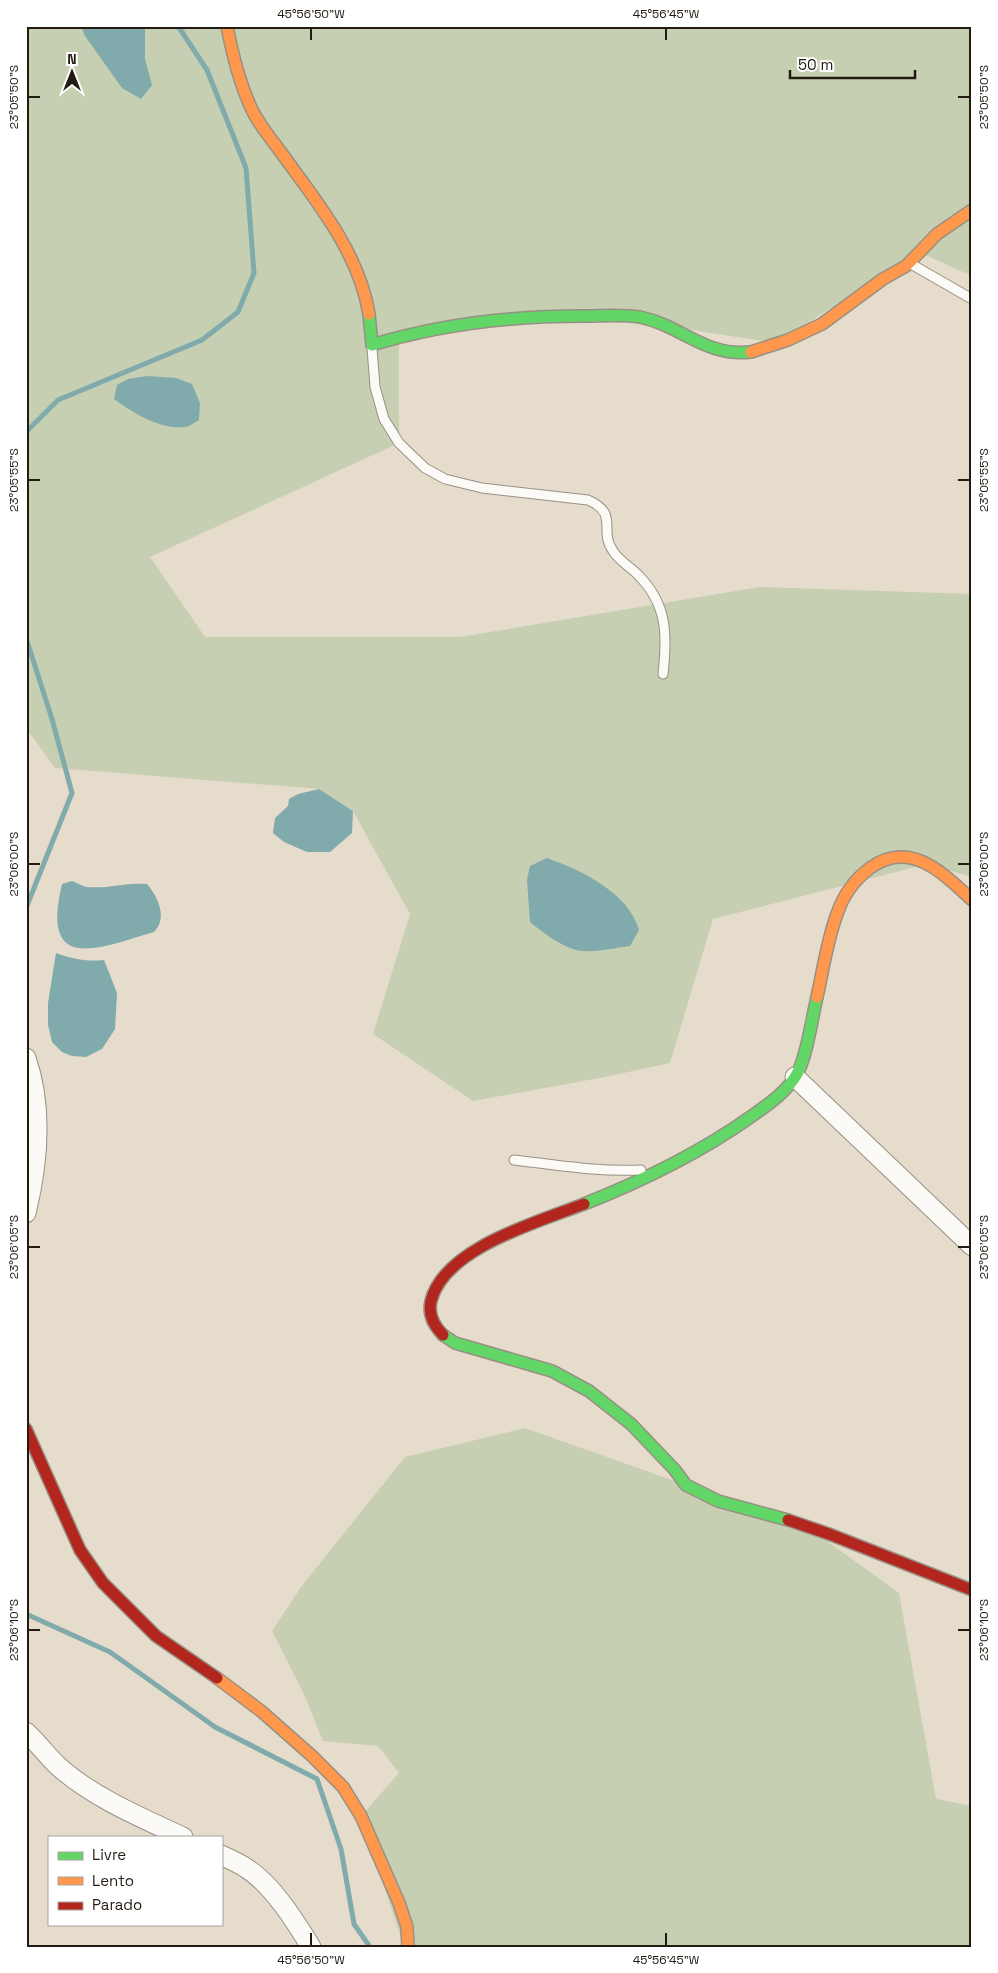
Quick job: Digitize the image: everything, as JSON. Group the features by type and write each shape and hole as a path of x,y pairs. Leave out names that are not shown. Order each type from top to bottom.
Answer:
{"street":[{"path":"227,26 235,65 249,104 332,224 359,274 367,299 372,330 372,345 399,336 443,326 498,320 561,316 638,317 660,322 708,348 727,354 750,352 795,336 820,324 884,278 910,264 928,242 953,221 972,210"},
{"path":"972,900 927,864 911,857 900,856 885,859 869,869 856,881 837,912 802,1061 795,1077 784,1090 735,1130 693,1155 632,1184 494,1240 468,1254 447,1271 434,1290 430,1308 438,1329 455,1343 552,1371 589,1390 631,1424 674,1469 686,1486 718,1501 813,1528 972,1590"},
{"path":"26,1058 35,1091 37,1139 26,1213"},
{"path":"795,1077 972,1246"},
{"path":"26,1429 80,1550 102,1583 156,1636 174,1650 201,1666 261,1711 343,1786 361,1816 399,1903 407,1927 408,1947"},
{"path":"26,1732 58,1766 80,1783 132,1813 181,1836"},
{"path":"222,1856 247,1868 268,1888 291,1915 311,1947"}],"lane":[{"path":"910,264 972,300"},
{"path":"372,345 375,387 384,419 399,443 425,468 445,479 482,488 588,500 598,504 604,510 608,520 607,536 612,550 646,584 665,622 663,674"},
{"path":"514,1160 616,1171 663,1169"}],"green space":[{"path":"26,26 972,26 972,276 919,252 776,343 608,317 399,336 399,443 150,557 205,637 460,637 760,587 972,594 972,877 927,864 713,919 670,1063 473,1101 373,1034 410,914 353,811 319,789 55,768 26,728"},
{"path":"525,1428 805,1525 899,1593 936,1799 972,1806 972,1947 404,1947 361,1816 399,1773 378,1746 323,1741 304,1694 272,1631 301,1587 405,1457"}],"water":[{"path":"81,26 145,26 145,59 152,85 141,99 122,88 85,36"},
{"path":"147,376 176,378 192,384 200,403 199,420 185,427 166,426 138,415 114,399 117,385 128,379"},
{"path":"319,789 353,811 352,833 330,852 307,852 284,842 273,833 275,818 288,806 289,799 298,794"},
{"path":"547,858 588,876 614,894 625,905 634,917 639,930 630,946 594,951 576,950 554,940 530,922 527,880 530,866"},
{"path":"72,881 85,887 147,884 155,895 160,908 161,914 158,926 154,932 95,948 79,948 67,943 59,932 57,913 62,884"},
{"path":"56,953 80,960 104,960 117,993 115,1029 102,1049 86,1057 72,1056 62,1052 52,1042 48,1025 48,1003"}],"waterway":[{"path":"26,432 58,400 202,340 238,312 254,273 246,168 207,70 178,26"},
{"path":"26,638 52,719 72,793 26,908"},
{"path":"26,1614 110,1652 215,1727 317,1779 341,1849 354,1924 370,1947"}],"traffic: fast":[{"path":"369,314 372,345 424,332 476,323 556,316 618,315 640,317 655,321 720,350 751,352"},
{"path":"584,1204 627,1186 690,1155 730,1131 775,1099 792,1081 801,1066 817,997"},
{"path":"443,1335 455,1343 552,1371 589,1391 631,1424 674,1469 686,1485 718,1501 788,1520"}],"traffic: slow":[{"path":"227,26 233,55 252,110 321,208 346,248 364,291 369,314"},
{"path":"751,352 788,340 822,324 883,279 906,266 937,234 972,210"},
{"path":"817,997 828,945 839,907 854,883 870,868 885,860 899,857 912,858 938,870 972,900"},
{"path":"217,1678 261,1711 312,1756 343,1787 361,1816 399,1903 407,1927 408,1947"}],"traffic: jam":[{"path":"443,1335 432,1320 430,1306 439,1282 454,1266 495,1239 584,1204"},
{"path":"26,1429 80,1550 103,1583 156,1636 217,1678"},
{"path":"788,1520 972,1590"}]}
